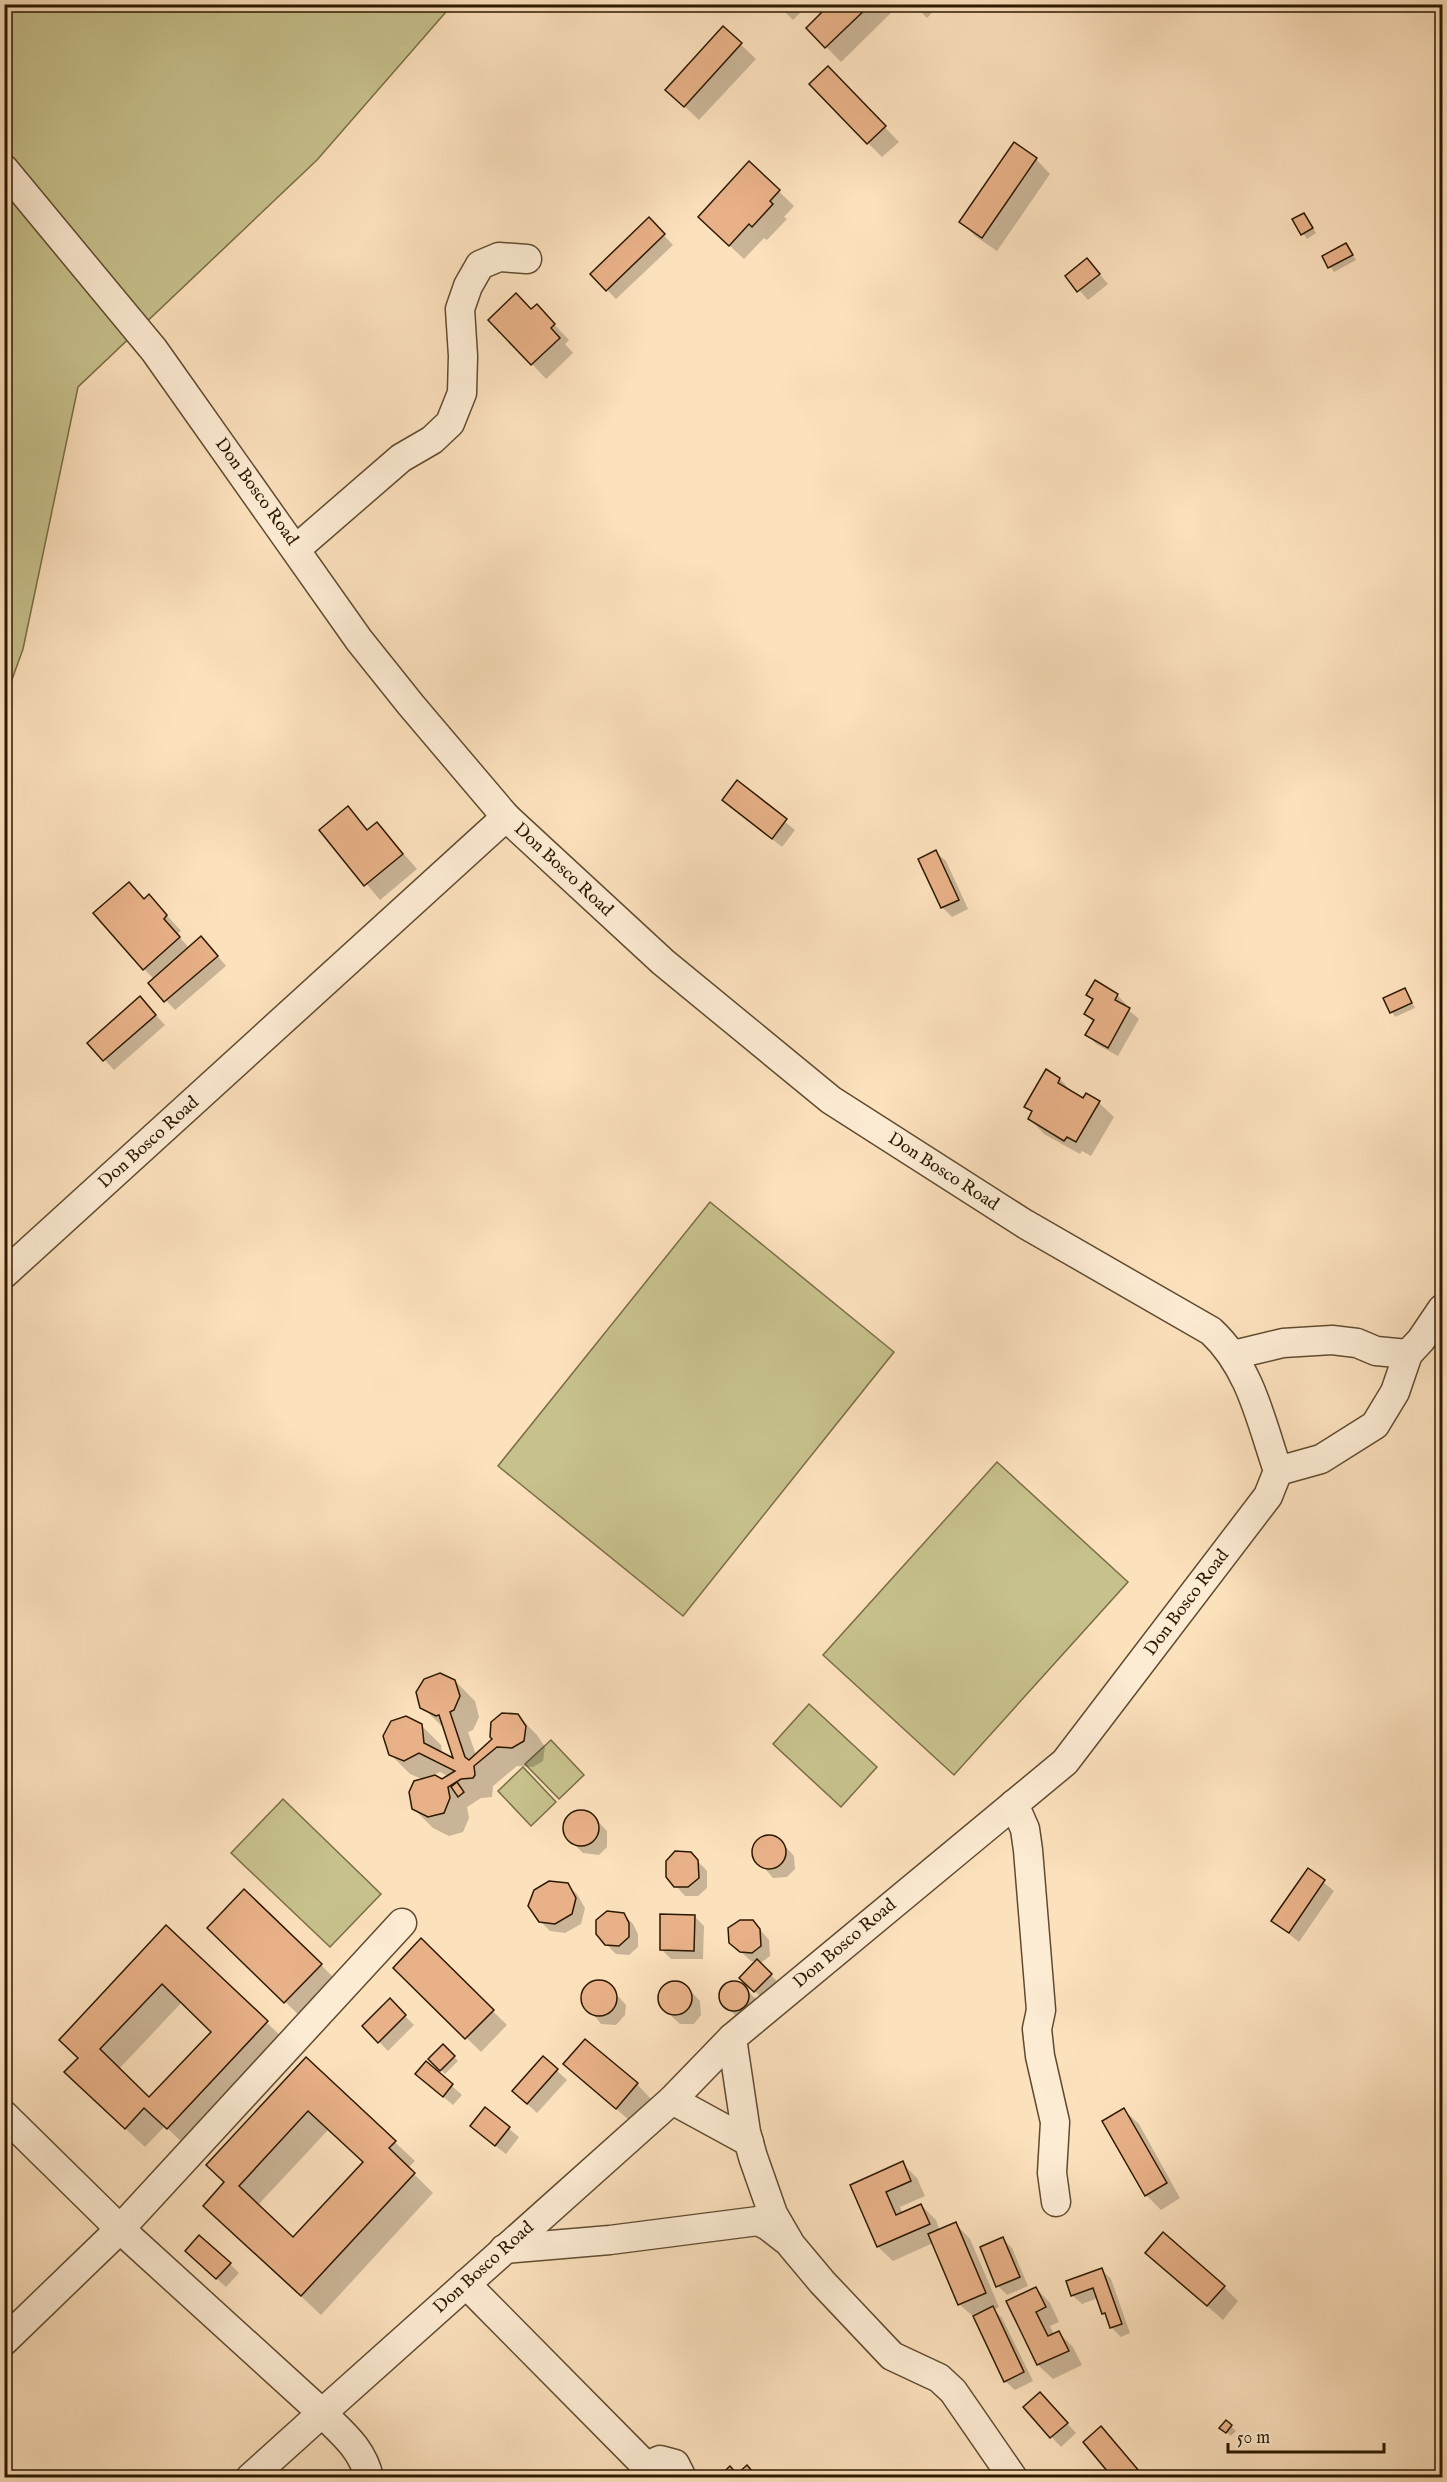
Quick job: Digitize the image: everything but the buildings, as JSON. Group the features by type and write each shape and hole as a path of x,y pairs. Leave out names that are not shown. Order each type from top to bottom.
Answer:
{"street":[{"name":"Don Bosco Road","path":"4,169 154,350 359,640 506,818 663,962 831,1100 1025,1224 1211,1331 1233,1355 1247,1379 1278,1471 1268,1496 1065,1762 732,2038 672,2100 320,2411 250,2478"},
{"path":"296,549 401,458 432,440 450,423 462,393 463,356 460,309 468,286 480,266 499,256 527,259"},
{"name":"Don Bosco Road","path":"4,1274 506,818"},
{"path":"1278,1471 1321,1460 1375,1425 1395,1392 1408,1354 1443,1309"},
{"path":"1233,1355 1283,1343 1332,1340 1357,1343 1376,1351 1408,1354"},
{"path":"1014,1804 1025,1829 1028,1850 1041,2010 1037,2029 1040,2056 1055,2122 1052,2172 1056,2202"},
{"path":"4,2341 120,2229 402,1923"},
{"path":"732,2038 749,2142 773,2214 791,2245 822,2282 892,2356 939,2378 953,2391 1013,2478"},
{"path":"672,2100 749,2142"},
{"path":"4,2115 120,2229 320,2411 360,2452 366,2463 369,2478"},
{"path":"504,2249 610,2240 758,2222 768,2226 791,2245"},
{"path":"466,2284 644,2472 660,2460 675,2464 682,2478"}],"shaded area":[{"path":"14,4 452,5 317,160 78,387 23,649 5,699 5,15"},
{"path":"710,1202 894,1352 683,1616 498,1466"},
{"path":"997,1462 1128,1582 954,1775 823,1655"},
{"path":"809,1704 877,1767 841,1807 773,1744"},
{"path":"551,1740 584,1775 559,1799 525,1764"},
{"path":"523,1767 556,1802 531,1826 498,1791"},
{"path":"283,1799 381,1894 330,1947 231,1853"}]}
